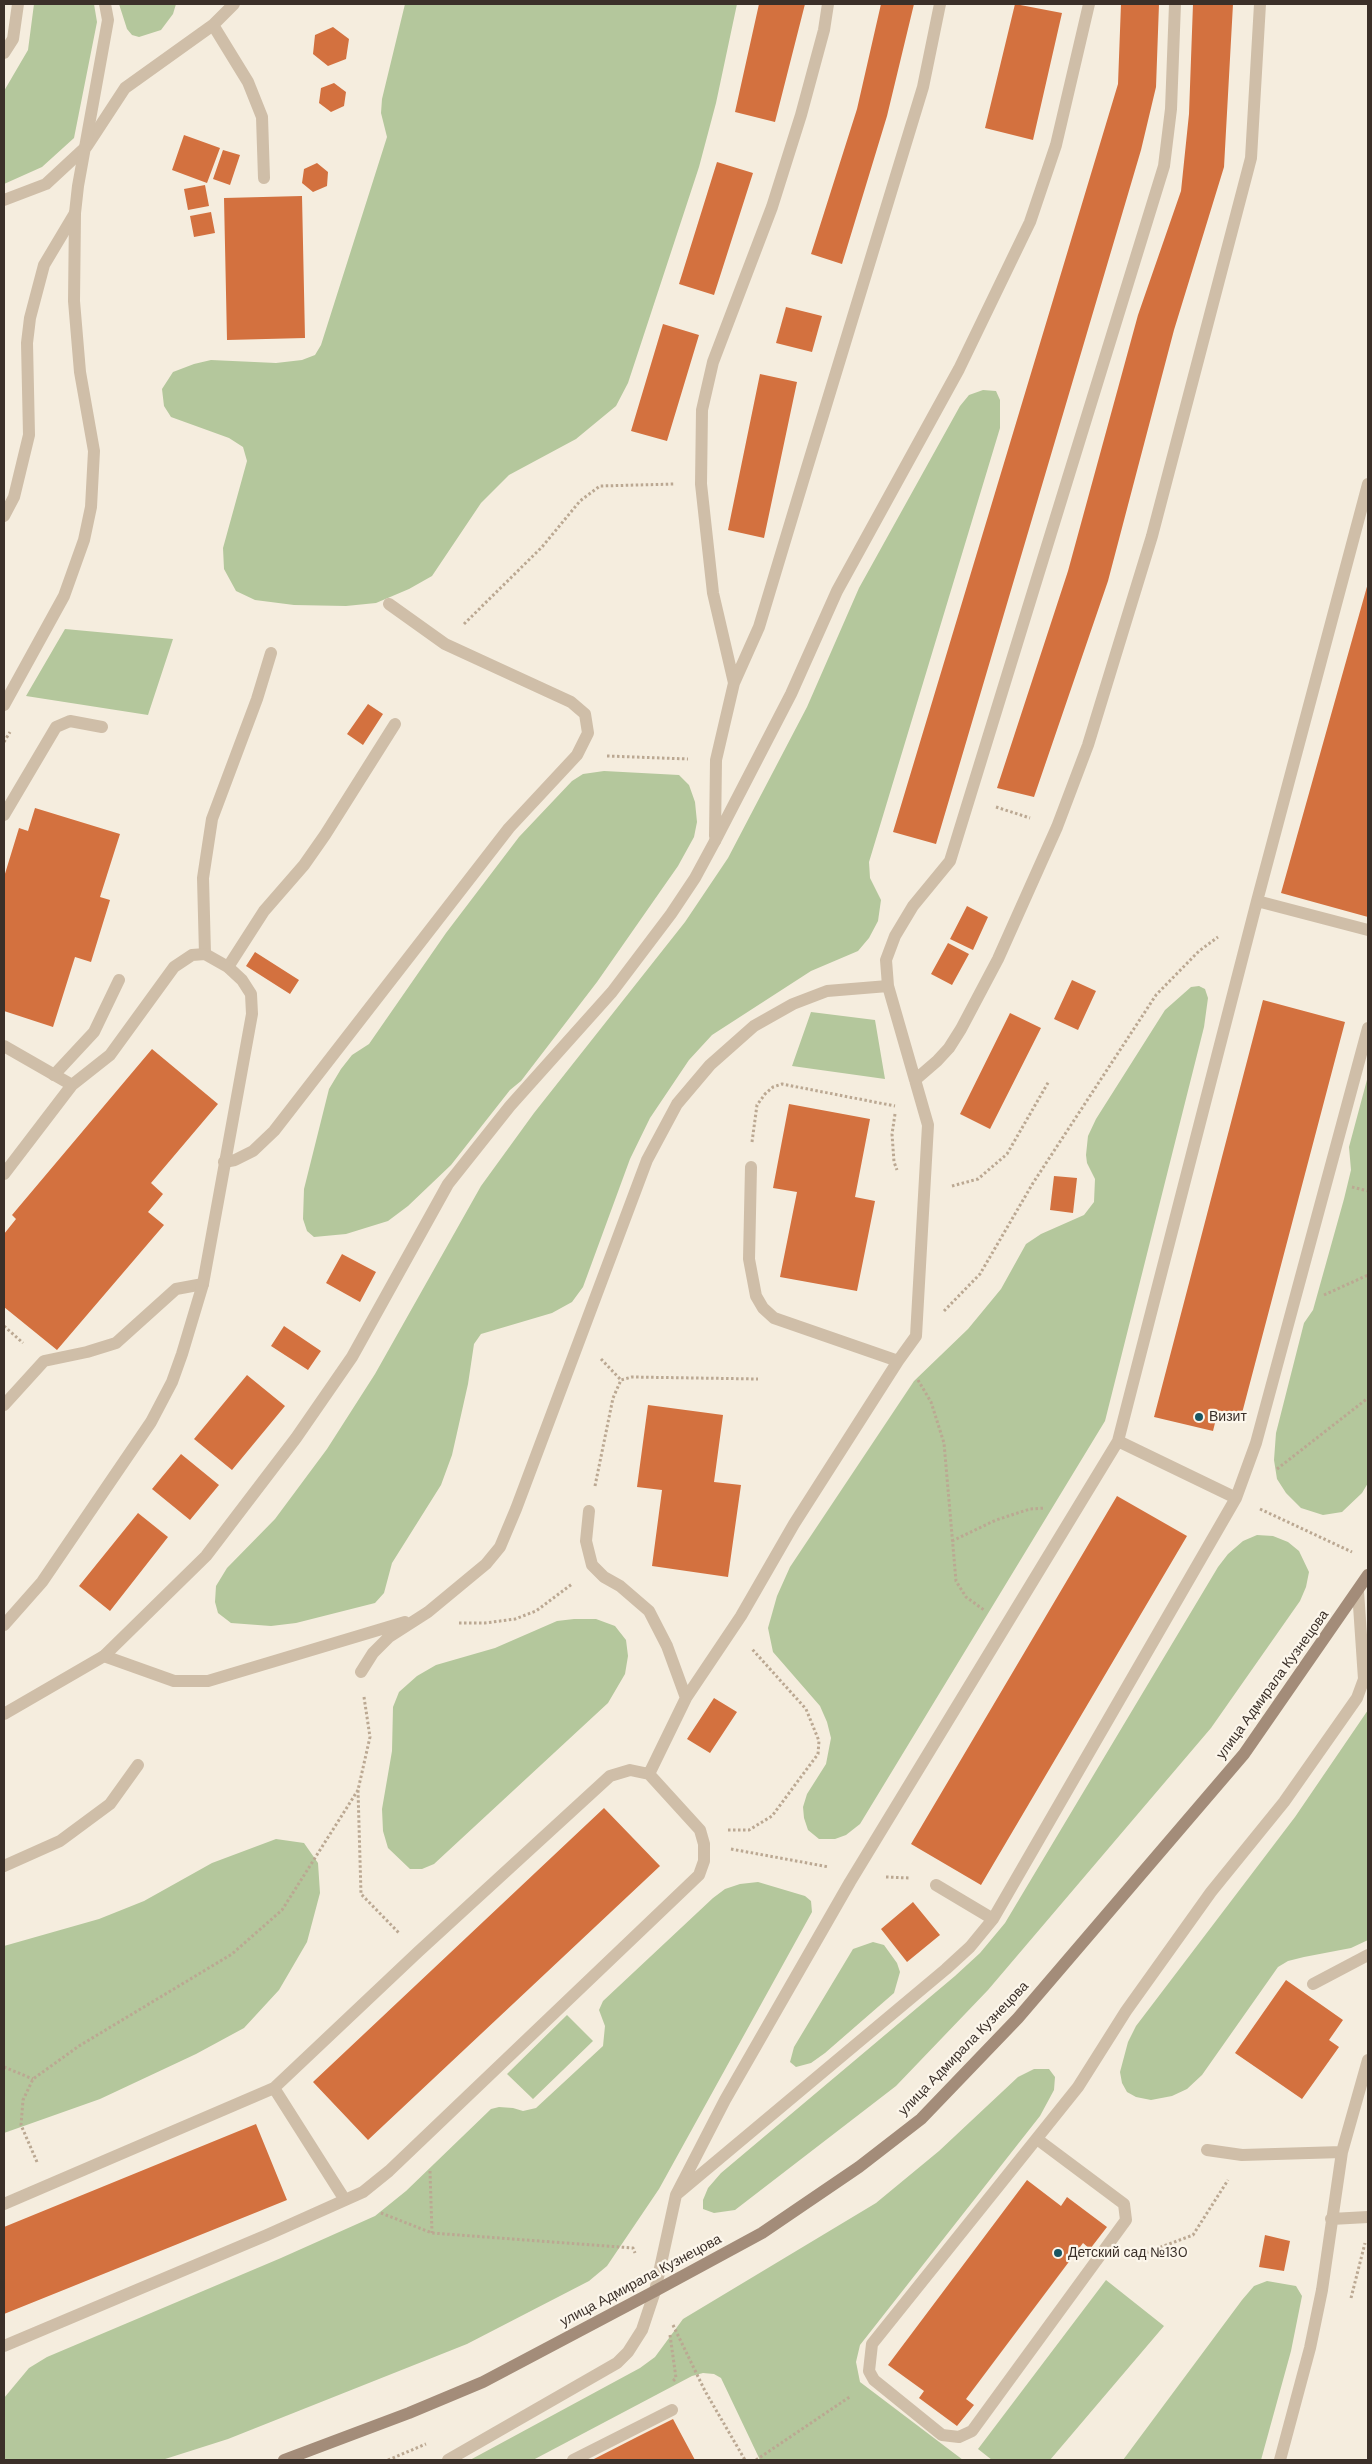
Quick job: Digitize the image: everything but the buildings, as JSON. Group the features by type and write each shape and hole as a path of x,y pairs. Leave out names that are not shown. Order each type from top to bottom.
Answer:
{"main road":[{"name":"улица Адмирала Кузнецова","path":"284,2460 409,2413 483,2382 655,2291 762,2232 858,2167 921,2119 1018,2018 1244,1754 1368,1575"}],"street":[{"path":"4,54 13,38 18,4"},
{"path":"4,705 64,596 84,540 91,507 94,452 80,372 74,301 75,213 78,186 87,146 108,20 106,4"},
{"path":"4,200 46,184 87,146 125,88 213,25 234,4"},
{"path":"734,683 713,593 701,484 702,410 713,362 772,207 824,30 828,4"},
{"path":"715,841 716,760 734,683 758,627 804,480 923,86 940,4"},
{"path":"4,1714 104,1656 206,1556 247,1504 352,1357 448,1184 510,1106 612,992 672,914 695,878 792,694 837,591 959,369 1030,222 1056,145 1089,4"},
{"path":"649,1774 686,1698 733,1629 794,1524 916,1336 928,1125 888,986 886,960 895,936 913,906 950,861 1164,166 1171,108 1175,4"},
{"path":"915,1080 938,1062 961,1029 998,959 1057,828 1088,745 1152,536 1251,158 1260,4"},
{"path":"213,25 248,82 262,117 264,178"},
{"path":"4,516 14,497 29,435 27,343 30,318 44,265 75,213"},
{"path":"448,2460 617,2363 628,2352 642,2330 655,2291 676,2195 725,2100 854,1877 1118,1441 1257,901 1368,484"},
{"path":"224,1162 235,1160 253,1152 274,1131 509,828 577,755 588,732 585,714 571,702 445,644 389,604"},
{"path":"205,954 203,878 212,819 257,699 271,653"},
{"path":"4,815 56,727 70,722 102,727"},
{"path":"228,967 264,911 304,865 320,843 395,724"},
{"path":"1257,901 1368,930"},
{"path":"4,1174 72,1085 110,1055 174,967 192,955 205,954 228,967 242,980 251,994 252,1014 203,1284 172,1382 151,1422 42,1582 4,1626"},
{"path":"54,1075 94,1032 119,980"},
{"path":"361,1672 384,1643 415,1619 428,1612 486,1564 500,1546 516,1509 647,1160 677,1104 710,1066 762,1021 793,1004 827,991 888,986"},
{"path":"676,2195 946,1969 970,1947 993,1919 1236,1498 1256,1444 1368,1028"},
{"path":"4,1046 72,1085"},
{"path":"751,1167 749,1260 751,1280 756,1296 763,1308 774,1318 898,1361"},
{"path":"4,1405 44,1361 87,1352 116,1343 176,1289 203,1284"},
{"path":"1118,1441 1236,1498"},
{"path":"589,1512 586,1541 592,1565 604,1577 620,1586 650,1611 667,1646 686,1698"},
{"path":"1038,2139 1124,2204 1126,2220 972,2432 959,2437 942,2435 874,2380 869,2372 872,2344 1078,2087 1126,2011 1211,1892 1284,1802 1357,1698 1364,1679 1358,1591"},
{"path":"104,1656 174,1681 208,1681 415,1619"},
{"path":"4,1866 60,1841 110,1804 138,1765"},
{"path":"4,2204 48,2187 274,2088 418,1952 610,1776 630,1770 649,1774 700,1830 704,1844 704,1861 699,1875 389,2171 363,2192 267,2235 4,2346"},
{"path":"936,1885 993,1919"},
{"path":"1313,1984 1368,1954"},
{"path":"1280,2460 1310,2348 1322,2290 1342,2152 1368,2060"},
{"path":"274,2088 345,2200"},
{"path":"1207,2150 1242,2155 1342,2152"},
{"path":"1331,2219 1368,2217"},
{"path":"573,2460 672,2410"}],"path":[{"path":"445,644 542,547 580,501 600,486 701,484"},
{"path":"577,755 716,760"},
{"path":"969,798 1057,828"},
{"path":"916,1336 954,1302 980,1274 1033,1183 1156,995 1199,951 1225,932 1257,901"},
{"path":"752,1127 757,1105 773,1087 782,1084 895,1107 892,1134 894,1162 900,1176 908,1185 924,1189 960,1186 978,1180 1007,1154 1049,1081"},
{"path":"1295,1301 1314,1299 1368,1275"},
{"path":"898,1361 917,1379 931,1402 939,1423 944,1443 956,1581 966,1597"},
{"path":"598,1472 613,1398 620,1380 632,1376 758,1379"},
{"path":"1360,1556 1236,1498 1317,1440 1368,1398"},
{"path":"952,1541 996,1520 1030,1510 1080,1504"},
{"path":"415,1619 426,1622 485,1623 515,1619 536,1611 556,1598 592,1565"},
{"path":"700,1830 748,1830 766,1821 772,1816 818,1754 819,1741 806,1709 733,1629"},
{"path":"361,1672 370,1737 358,1790 361,1894 418,1952"},
{"path":"48,2187 21,2125 23,2100 33,2079 79,2046 232,1954 282,1910 358,1790"},
{"path":"704,1844 854,1877 901,1876 936,1885"},
{"path":"4,2067 33,2079"},
{"path":"429,2131 432,2233"},
{"path":"1102,2252 1144,2253 1193,2235 1218,2198"},
{"path":"345,2200 432,2233 633,2248 705,2391 745,2460"},
{"path":"668,2315 676,2378 670,2385"},
{"path":"756,2460 874,2380"}],"green space":[{"path":"34,4 94,4 97,22 74,138 42,167 4,184 4,91 28,50"},
{"path":"119,4 176,4 173,14 161,30 139,37 132,35 127,29"},
{"path":"405,4 737,4 716,103 699,167 628,383 616,406 576,439 509,475 481,503 432,576 409,589 376,603 346,606 294,605 255,600 236,591 224,569 223,548 247,461 243,447 229,438 171,417 164,406 162,389 173,372 211,360 276,363 302,360 315,355 321,345 387,137 381,113 382,99"},
{"path":"983,390 996,391 1000,400 1000,428 869,862 870,878 881,900 878,921 869,938 858,951 811,971 712,1035 689,1060 650,1118 630,1159 583,1287 572,1302 552,1313 481,1334 474,1344 468,1384 452,1455 441,1485 392,1563 384,1593 375,1603 296,1623 271,1626 231,1623 218,1613 215,1602 216,1586 227,1568 275,1519 327,1449 375,1374 481,1186 534,1113 685,922 728,858 807,707 859,588 960,406 969,395"},
{"path":"65,629 173,639 148,715 26,696"},
{"path":"604,771 679,775 689,785 695,802 697,822 694,837 678,866 597,982 521,1081 510,1090 451,1165 408,1206 388,1221 346,1234 314,1237 307,1231 303,1219 304,1189 329,1089 341,1069 352,1055 369,1044 446,933 519,837 572,781 583,774"},
{"path":"1199,986 1205,989 1208,998 1204,1027 1105,1421 860,1824 846,1835 835,1839 819,1839 808,1830 803,1807 807,1794 826,1764 831,1738 820,1706 773,1652 768,1628 777,1596 790,1567 914,1381 968,1329 1001,1289 1026,1244 1041,1234 1084,1215 1094,1202 1095,1179 1087,1163 1086,1155 1088,1136 1096,1119 1165,1010 1191,987"},
{"path":"811,1012 875,1020 885,1079 792,1066"},
{"path":"1368,1076 1368,1483 1362,1493 1342,1512 1323,1515 1301,1508 1286,1493 1277,1479 1274,1460 1276,1433 1304,1323 1313,1310 1344,1199 1351,1170 1349,1147"},
{"path":"1257,1535 1273,1536 1288,1542 1299,1551 1309,1572 1306,1587 1300,1601 1211,1728 988,1990 896,2086 735,2210 714,2213 703,2209 703,2200 708,2188 721,2173 955,1976 980,1953 1005,1923 1218,1567 1228,1554 1243,1541"},
{"path":"596,1619 615,1626 626,1640 628,1656 625,1674 608,1703 434,1864 422,1869 410,1869 388,1848 383,1831 382,1809 392,1751 393,1707 399,1692 417,1676 436,1665 495,1648 557,1621"},
{"path":"1368,1710 1368,1940 1351,1948 1288,1961 1278,1967 1202,2075 1187,2089 1172,2096 1151,2100 1136,2097 1127,2092 1122,2083 1120,2072 1128,2042 1136,2026 1295,1817"},
{"path":"276,1839 304,1843 318,1863 320,1893 307,1942 279,1990 244,2028 196,2054 100,2099 4,2133 4,1946 99,1919 144,1901 212,1863"},
{"path":"758,1882 805,1896 811,1901 812,1912 659,2189 607,2266 589,2281 467,2344 228,2439 162,2460 4,2460 4,2398 29,2368 47,2357 375,2216 406,2191 491,2109 499,2107 523,2111 536,2108 603,2046 605,2026 599,2010 603,2001 713,1898 725,1889 740,1884"},
{"path":"873,1942 884,1945 897,1963 900,1972 894,1993 825,2053 811,2063 796,2067 790,2062 794,2047 853,1949"},
{"path":"567,2015 593,2041 533,2099 507,2074"},
{"path":"1034,2069 1049,2069 1055,2077 1054,2090 1040,2116 860,2345 856,2362 860,2382 963,2460 760,2460 721,2378 714,2374 703,2373 692,2376 533,2460 470,2460 640,2368 655,2357 683,2319 876,2203 939,2151 1018,2077"},
{"path":"1106,2280 1164,2326 1050,2460 992,2460 978,2449"},
{"path":"1267,2281 1296,2286 1302,2296 1291,2351 1261,2460 1123,2460 1242,2300 1254,2286"}],"place":[{"name":"Визит","path":"1199,1417"},
{"name":"Детский сад №130","path":"1058,2253"}]}
